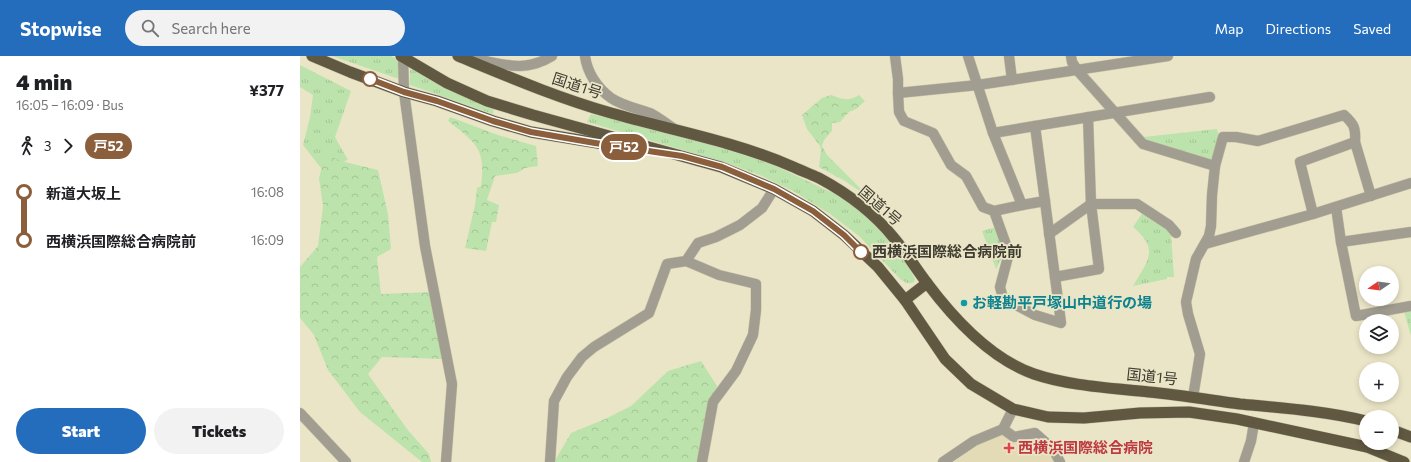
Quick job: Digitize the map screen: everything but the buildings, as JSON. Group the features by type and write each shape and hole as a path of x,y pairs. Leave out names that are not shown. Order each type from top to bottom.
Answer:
{"highway":[{"path":"312,56 404,92 437,101 493,121 531,132 682,156"},
{"path":"402,56 447,83 487,100 533,115 722,167 774,189 813,211 844,235 878,267 905,300 945,359 971,384 1013,409 1048,417 1084,418 1140,413 1189,412 1254,423 1367,447 1404,462"},
{"name":"国道1号","path":"458,56 545,92 583,104 742,147 818,178 855,201 869,212 894,237 955,319 976,338 1007,361 1034,374 1072,383 1338,414 1359,419"},
{"path":"905,300 927,283"},
{"path":"1399,433 1411,437"}],"street":[{"path":"402,56 404,92 425,246 452,384 446,462"},
{"path":"458,56 514,67 541,63 552,56"},
{"path":"585,56 586,66 591,75 598,86 611,98 654,115 675,129"},
{"path":"895,56 898,79 898,112 904,121 933,133 951,165 966,176 983,207 994,211 1044,201"},
{"path":"968,56 993,133 1022,206"},
{"path":"1009,56 1012,80"},
{"path":"1071,56 1072,62 1077,70 1143,144 1215,166"},
{"path":"898,93 978,86 1077,70 1134,58 1168,56"},
{"path":"993,133 1210,97"},
{"path":"1193,397 1200,354 1186,302 1196,259 1206,244 1209,236 1215,166 1223,137 1236,137 1258,141 1344,115 1353,123 1355,142 1371,196"},
{"path":"1055,277 1098,269 1091,204 1088,117"},
{"path":"994,211 1009,253 1000,287 1003,298 1035,315 1061,323 1035,126"},
{"path":"1313,214 1300,162 1355,142"},
{"path":"1206,244 1313,214 1411,183"},
{"path":"686,261 698,243 716,237 740,225 762,208 774,189"},
{"path":"1049,234 1091,204 1137,204 1169,225 1176,233"},
{"path":"1336,207 1341,242 1356,316 1411,306"},
{"path":"1341,242 1410,234"},
{"path":"550,462 554,401 567,377 582,357 594,347 649,314 667,264 686,261 719,275 756,284 756,310 753,335 736,371 713,402 702,462"},
{"path":"944,462 974,441 1003,429 1013,409"},
{"path":"300,413 346,462"},
{"path":"1244,462 1251,441 1254,423"},
{"path":"1003,429 1014,437 1034,433 1053,449 1060,462"}],"shaded area":[{"name":"西横浜国際総合病院","path":"1002,435 1016,443 1029,438 1039,441 1050,452 1054,462 954,462 979,443"}],"green space":[{"path":"332,56 391,56 401,62 402,80"},
{"path":"300,65 351,91 335,137 348,160 321,168 303,145 310,117 313,95 300,87"},
{"path":"412,69 494,108 493,114 410,85 410,70"},
{"path":"831,95 842,99 852,99 859,95 865,101 856,109 849,112 840,122 832,123 832,131 824,140 822,146 827,155 861,189 861,192 845,181 819,167 820,146 807,129 802,115 822,98"},
{"path":"591,114 693,138 767,162 835,194 854,206 874,222 905,260 915,279 914,282 908,283 900,279 859,236 830,214 795,192 762,176 724,162 587,122"},
{"path":"450,117 498,135 536,146 538,166 525,168 517,173 495,176 487,200 499,205 496,222 492,222 486,251 465,248 475,205 477,188 481,186 482,163 477,148 466,135 448,121"},
{"path":"1217,129 1219,137 1212,160 1149,141 1143,137"},
{"path":"325,155 378,170 388,214 391,249 377,257 381,294 431,292 444,359 382,357 368,374 407,429 429,454 431,462 422,462 360,412 328,370 314,335 300,318 300,267 318,246 323,206 319,178"},
{"path":"1143,212 1168,229 1171,234 1174,277 1167,277 1167,279 1133,286 1147,262 1149,255 1149,249 1146,242 1133,227"},
{"path":"996,227 1004,253 996,269 982,231"},
{"path":"1411,310 1411,336 1404,311"},
{"path":"701,361 717,386 714,423 701,462 554,462 571,433 631,406 668,371"}],"bus line":[{"name":"戸52","path":"370,79 404,92 437,101 493,121 531,132 682,156 722,167 774,189 813,211 844,235 861,252"}],"place":[{"name":"西横浜国際総合病院前","path":"861,252"},
{"name":"お軽勘平戸塚山中道行の場","path":"964,303"},
{"name":"西横浜国際総合病院","path":"1009,448"}]}
